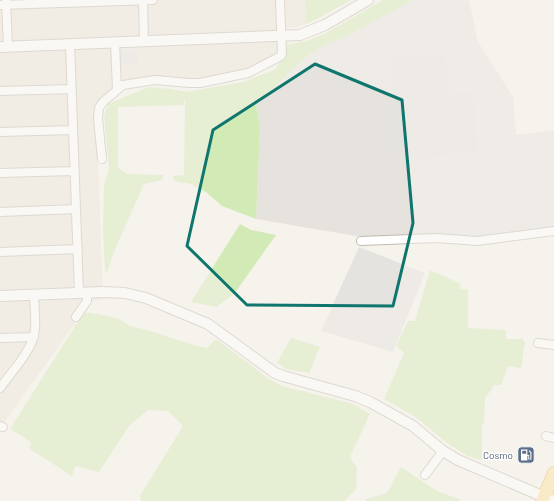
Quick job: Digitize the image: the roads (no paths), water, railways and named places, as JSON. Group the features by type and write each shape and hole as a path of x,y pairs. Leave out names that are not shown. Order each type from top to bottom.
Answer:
{"main road":[{"path":"546,499 554,473"}],"street":[{"path":"143,0 144,42"},
{"path":"153,0 4,4 4,47 300,35 312,31 368,0"},
{"path":"102,160 98,118 99,108 103,102 117,89 122,85 155,80 200,83 248,73 281,56 282,36 280,0"},
{"path":"115,43 117,89"},
{"path":"70,44 78,249 83,293 87,301 76,317"},
{"path":"0,92 72,89"},
{"path":"0,132 73,130"},
{"path":"0,173 75,171"},
{"path":"0,212 76,209"},
{"path":"361,242 437,238 477,241 554,231"},
{"path":"0,252 78,249"},
{"path":"0,296 114,292 136,295 199,319 208,324 275,373 290,379 341,392 370,402 413,426 443,451 465,464 546,499"},
{"path":"0,388 4,376 27,351 34,337 34,294"},
{"path":"0,338 34,337"},
{"path":"538,343 554,345"},
{"path":"425,475 443,451"}],"place":[{"name":"Cosmo","path":"526,455"}]}
